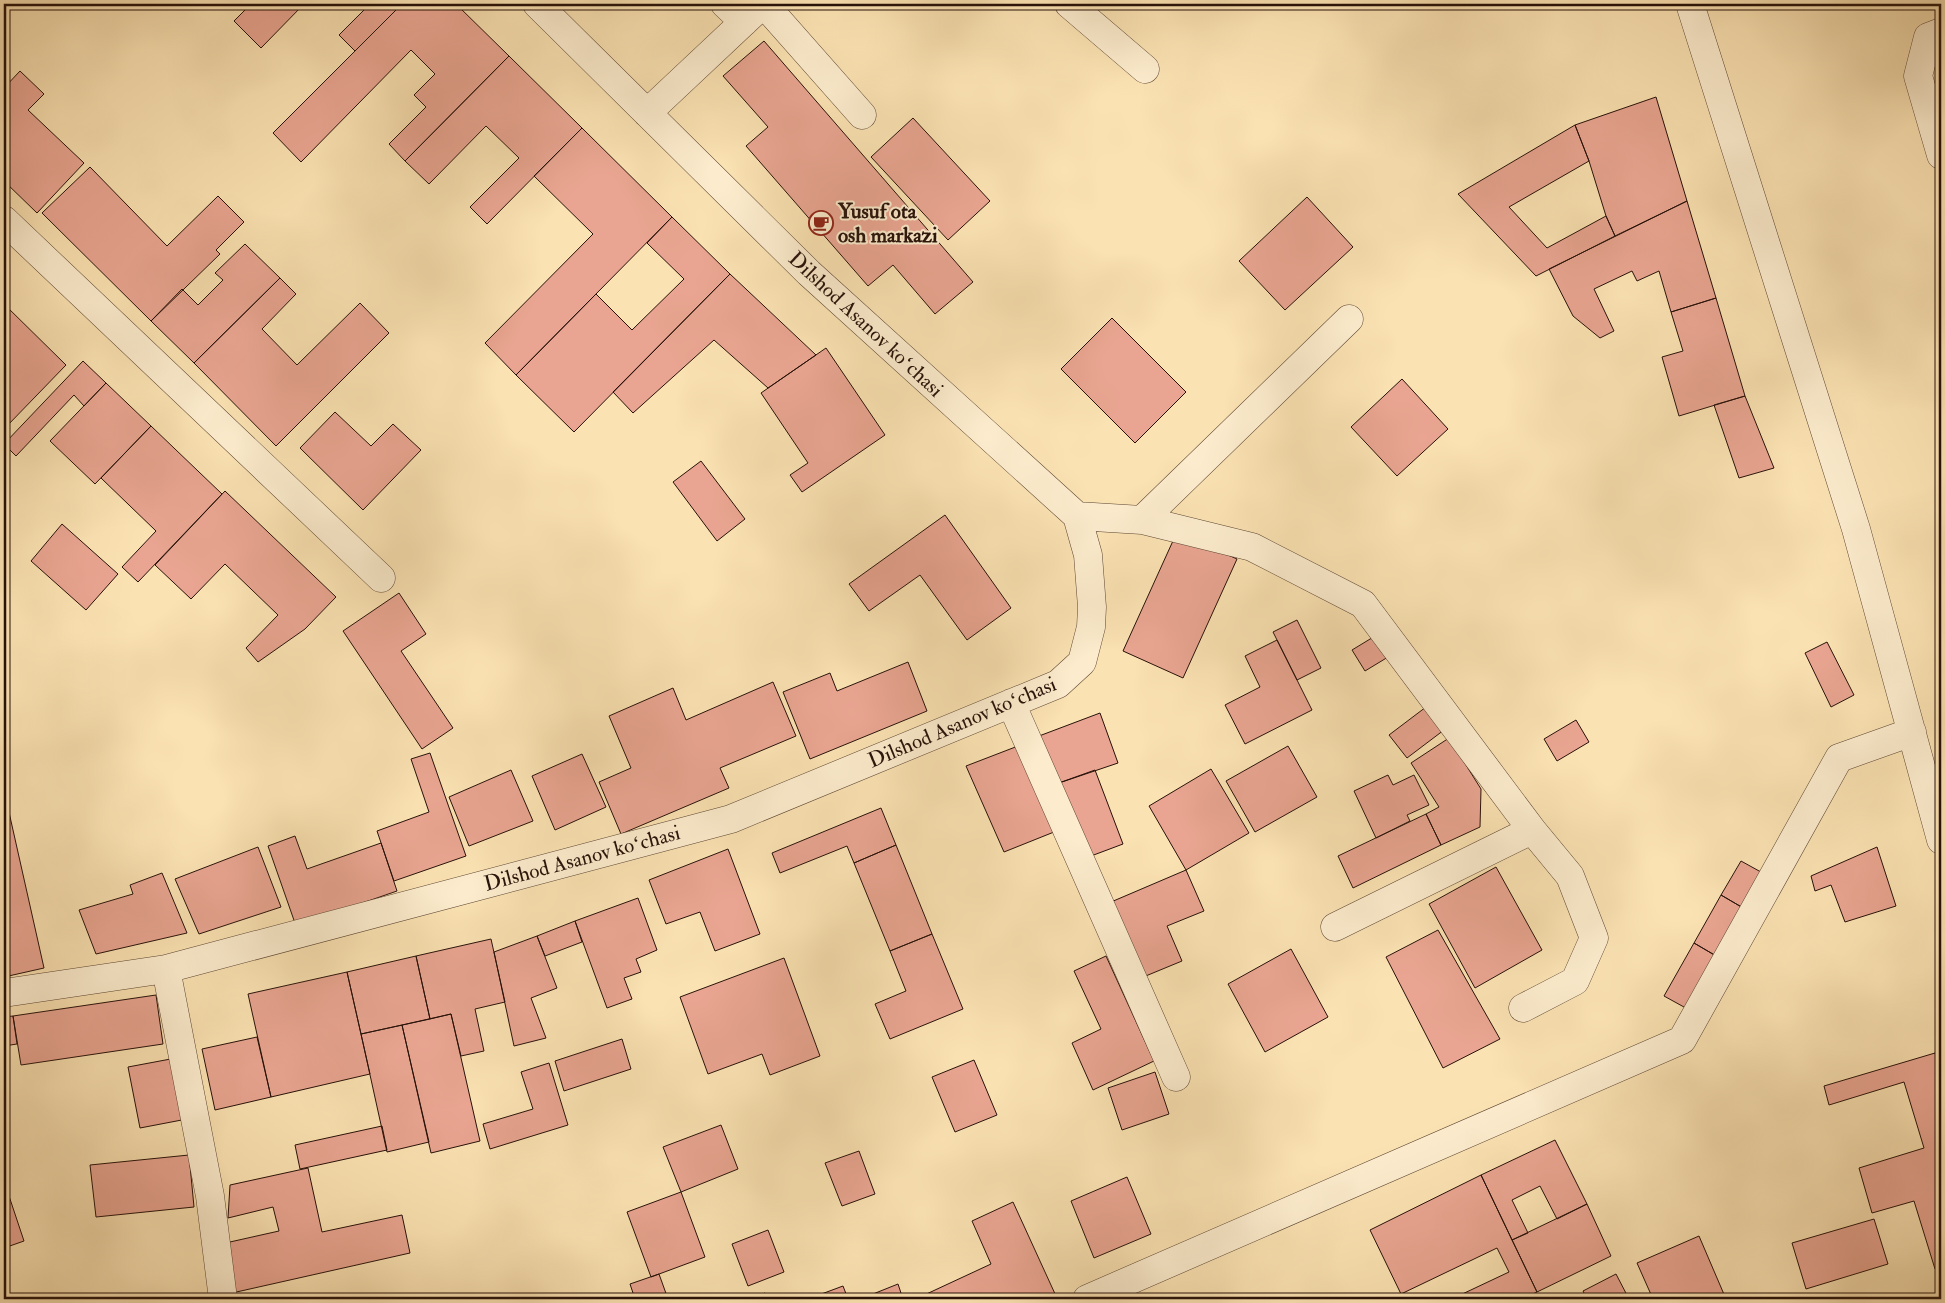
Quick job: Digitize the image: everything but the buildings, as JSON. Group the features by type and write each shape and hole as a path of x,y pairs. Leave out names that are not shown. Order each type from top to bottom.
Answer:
{"street":[{"name":"Dilshod Asanov koʻchasi","path":"4,993 166,969 731,819 1058,684 1082,662 1091,627 1092,607 1088,555 1077,516 809,273 537,4"},
{"path":"647,113 734,13 764,4 862,115"},
{"path":"1069,4 1145,70"},
{"path":"1690,4 1856,529 1941,840"},
{"path":"1941,32 1928,37 1918,76 1941,155"},
{"path":"4,220 381,578"},
{"path":"1142,520 1349,320"},
{"path":"1077,516 1142,520 1252,547 1363,604 1532,830 1570,876 1594,938 1575,981 1523,1008"},
{"path":"1011,703 1176,1077"},
{"path":"1087,1299 1682,1040 1839,758 1912,732"},
{"path":"1335,927 1532,830"},
{"path":"166,969 210,1196 223,1299"}],"place":[{"name":"Yusuf ota osh markazi","path":"821,223"}]}
